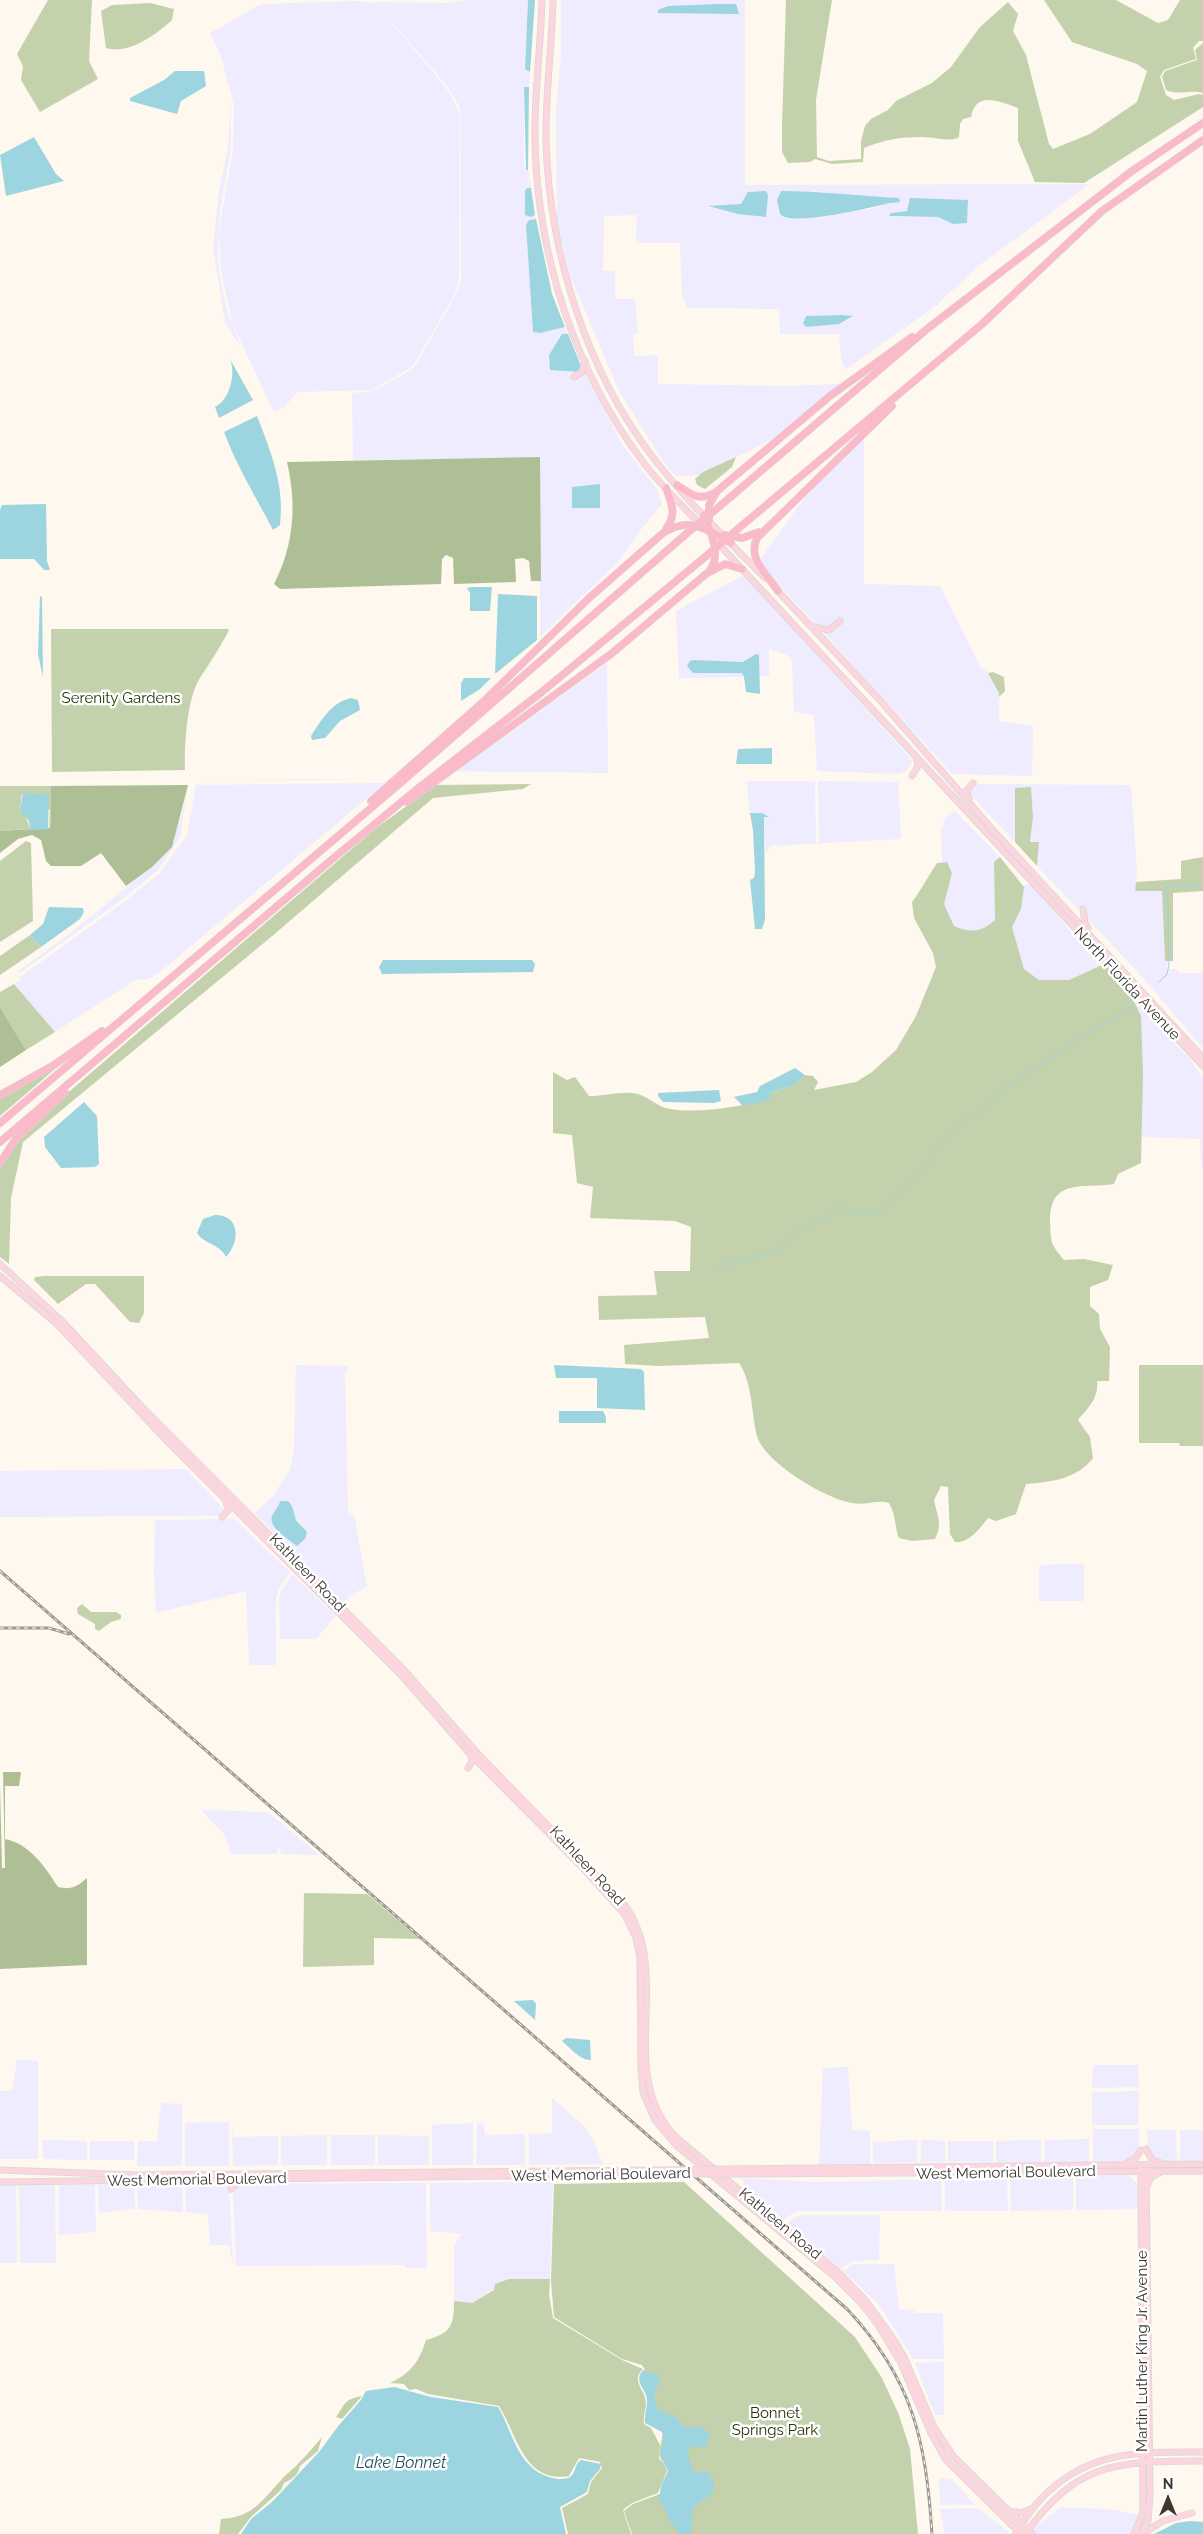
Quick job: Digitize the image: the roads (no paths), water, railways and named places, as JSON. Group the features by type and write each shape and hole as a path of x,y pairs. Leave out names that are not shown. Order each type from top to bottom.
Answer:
{"highway":[{"path":"0,1122 315,855 686,534 927,329 1132,171 1203,122"},
{"path":"0,1142 394,809 543,691 930,369 982,325 1102,211 1203,140"},
{"path":"677,485 697,498 707,498 830,396 908,339 927,329"},
{"path":"778,591 754,558 754,543 762,530 930,369"},
{"path":"663,533 674,515 673,504 666,488"},
{"path":"394,809 404,805 611,654 706,574 713,566 715,557 709,505 716,492"},
{"path":"694,518 731,543"},
{"path":"315,855 351,820 483,702 588,599 663,533 681,524 711,528 742,538 762,530"},
{"path":"711,528 721,546"},
{"path":"706,574 726,564 742,569"},
{"path":"0,1095 54,1065 100,1032 114,1026"},
{"path":"0,1163 15,1140 119,1041"}],"main road":[{"path":"542,0 535,114 540,202 554,276 563,306 585,361 626,437 645,464 694,518"},
{"path":"553,0 546,102 547,156 553,215 565,270 583,327 608,384 642,443 711,528"},
{"path":"574,377 582,372 585,361"},
{"path":"731,543 878,698 1073,921"},
{"path":"721,546 1073,921"},
{"path":"812,627 829,630 840,622"},
{"path":"912,776 918,766 915,754"},
{"path":"973,782 967,788 966,794 990,822 993,830"},
{"path":"1083,909 1086,926 1097,938 1101,946"},
{"name":"North Florida Avenue","path":"1073,921 1101,946 1203,1058"},
{"name":"North Florida Avenue","path":"1073,921 1203,1065"},
{"path":"1118,973 1151,1004 1156,1005"},
{"path":"1155,1013 1161,1016 1190,1043"},
{"name":"Kathleen Road","path":"0,1264 61,1320 142,1407 405,1671 480,1756 624,1904 638,1928 646,1960 645,2098 662,2130 677,2146 834,2276 862,2304 878,2325 901,2363 931,2433 946,2460 1018,2533"},
{"name":"Kathleen Road","path":"0,1276 57,1324 132,1405 401,1675 470,1754 612,1899 633,1929 640,1958 640,2042 652,2100 664,2123 678,2140 839,2273 866,2301 882,2322 906,2361 941,2439 962,2467 1029,2532"},
{"path":"222,1518 228,1508 224,1498"},
{"path":"468,1768 472,1761 470,1754"},
{"path":"534,1818 540,1819 560,1837"},
{"path":"1140,2184 1124,2168 1144,2150 1152,2160 1165,2164"},
{"name":"West Memorial Boulevard","path":"1143,2168 1165,2164 1203,2164"},
{"path":"1031,2172 1043,2166"},
{"name":"West Memorial Boulevard","path":"732,2172 872,2167 1043,2166 1203,2171"},
{"path":"862,2174 872,2167"},
{"name":"West Memorial Boulevard","path":"0,2170 112,2175 136,2178 245,2180 315,2178 342,2172 527,2174 565,2171 862,2174 1031,2172 1124,2168"},
{"name":"Martin Luther King Jr. Avenue","path":"1143,2168 1140,2184 1146,2452"},
{"name":"Martin Luther King Jr. Avenue","path":"1142,2534 1149,2514 1146,2462 1146,2190 1143,2168"},
{"path":"1146,2190 1151,2177 1162,2171"},
{"name":"West Memorial Boulevard","path":"0,2182 125,2181 146,2175 476,2177 483,2175 521,2174 668,2172"},
{"path":"231,2189 245,2180"},
{"path":"1018,2533 1032,2510 1054,2486 1076,2471 1109,2457 1146,2452 1203,2452"},
{"path":"1029,2532 1050,2502 1069,2486 1101,2470 1146,2462 1203,2461"},
{"name":"Martin Luther King Jr. Avenue","path":"1134,2534 1143,2513 1146,2462"},
{"path":"1008,2511 1021,2513 1032,2510"},
{"path":"1142,2534 1151,2526 1192,2513"}],"water":[{"path":"528,0 535,0 530,72 525,69"},
{"path":"736,4 739,14 658,13 658,10 668,6"},
{"path":"175,71 204,71 206,86 181,101 177,114 130,101 130,98 164,80"},
{"path":"524,87 529,87 528,170 526,170"},
{"path":"34,137 56,174 64,181 6,196 0,155"},
{"path":"527,188 531,188 535,215 531,217 525,215 525,191"},
{"path":"766,191 768,195 766,217 738,214 708,206 741,204 748,192"},
{"path":"781,191 899,198 900,202 813,218 786,217 780,214 777,200"},
{"path":"910,198 968,200 967,223 953,224 938,217 889,216 891,213 907,211"},
{"path":"536,219 552,294 565,327 540,333 533,332 526,225 529,220"},
{"path":"806,316 853,316 839,324 806,327 803,323"},
{"path":"562,334 568,334 581,366 580,372 550,370 549,355"},
{"path":"230,359 253,400 219,418 215,407 225,399 230,386 232,365"},
{"path":"257,416 272,456 279,483 280,525 273,530 241,470 224,432"},
{"path":"600,484 600,508 572,508 572,487"},
{"path":"46,504 47,561 50,570 44,570 34,559 0,559 0,510 2,505"},
{"path":"492,587 490,611 470,611 470,593 467,588"},
{"path":"498,594 537,596 537,640 495,674"},
{"path":"40,596 42,597 43,677 38,654"},
{"path":"756,654 759,655 760,694 746,692 742,673 693,673 687,666 690,661 694,660 743,662"},
{"path":"464,678 491,678 480,689 461,701 461,683"},
{"path":"351,698 358,700 360,710 340,721 325,738 312,740 311,736 328,712 338,703"},
{"path":"772,748 772,764 736,764 738,749"},
{"path":"23,793 49,795 48,829 30,830 29,821 20,810"},
{"path":"750,813 762,813 769,817 764,817 765,920 762,929 755,929 750,880 754,878 755,872 753,830"},
{"path":"49,907 83,908 84,912 80,919 41,947 30,935 43,924"},
{"path":"383,960 532,960 535,964 533,972 382,974 379,967"},
{"path":"795,1068 805,1075 794,1085 770,1093 770,1100 743,1106 734,1097 757,1092 760,1086"},
{"path":"719,1090 721,1101 714,1103 663,1102 658,1096 658,1093"},
{"path":"84,1102 97,1116 99,1164 95,1167 61,1168 45,1147 44,1137"},
{"path":"215,1215 230,1219 236,1230 234,1244 226,1257 220,1249 204,1240 197,1233 203,1219"},
{"path":"554,1365 641,1369 644,1372 645,1410 597,1408 597,1378 556,1378"},
{"path":"559,1411 603,1411 606,1423 559,1423"},
{"path":"280,1501 288,1501 292,1506 296,1520 307,1532 305,1539 297,1546 273,1525 272,1516"},
{"path":"533,2000 536,2004 535,2020 514,2001"},
{"path":"566,2038 590,2040 591,2060 583,2058 572,2050 562,2041"},
{"path":"643,2370 658,2375 660,2381 654,2394 658,2410 676,2417 684,2427 702,2427 709,2433 708,2446 700,2448 691,2446 687,2453 694,2472 708,2472 714,2487 713,2492 693,2509 691,2534 678,2534 678,2530 668,2520 668,2513 659,2501 661,2486 668,2471 660,2454 663,2442 662,2432 645,2423 647,2399 639,2378"},
{"name":"Lake Bonnet","path":"394,2387 431,2397 498,2407 523,2457 538,2472 549,2477 563,2479 571,2477 581,2460 601,2464 600,2469 590,2481 587,2492 560,2507 566,2534 241,2534 251,2519 272,2502 319,2452 361,2400 366,2391"},
{"path":"1203,2522 1203,2534 1154,2534 1176,2523"}],"waterway":[{"path":"1159,982 1167,974 1169,965 1167,885 1203,885"},
{"path":"719,1266 759,1256 777,1248 785,1244 799,1230 825,1219 840,1208 860,1215 869,1215 882,1210 956,1130 1001,1091 1133,1005"}],"railway":[{"path":"0,1571 847,2309 869,2335 887,2361 901,2386 912,2413 920,2440 925,2469 932,2534"},
{"path":"0,1628 49,1628 69,1634"}],"park label":[{"name":"Serenity Gardens","path":"121,698"},
{"name":"Bonnet Springs Park","path":"775,2422"}]}
